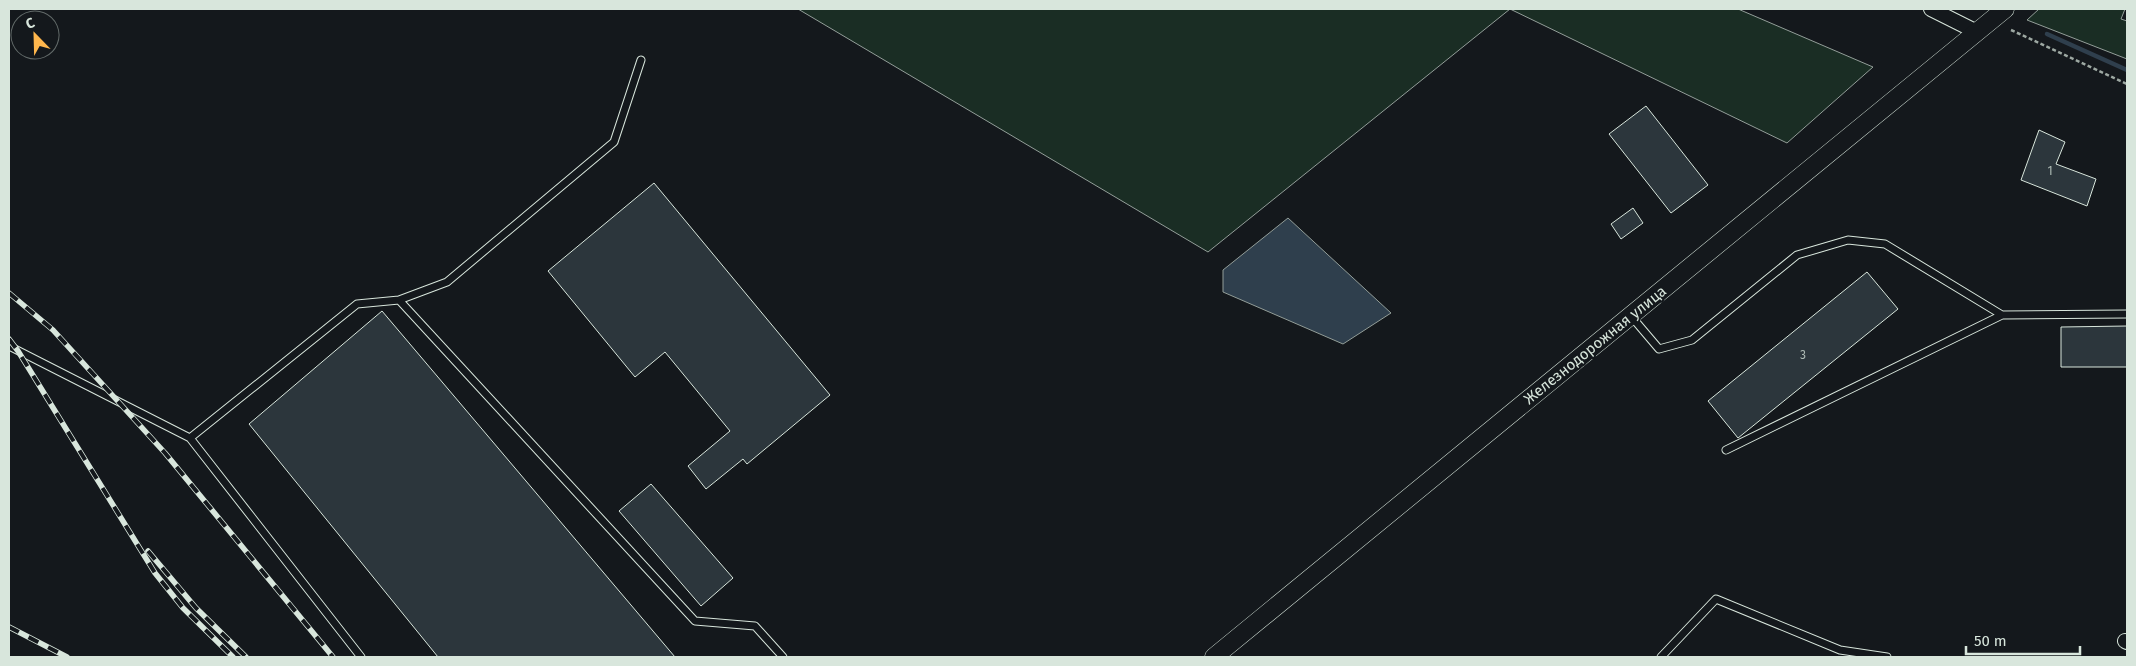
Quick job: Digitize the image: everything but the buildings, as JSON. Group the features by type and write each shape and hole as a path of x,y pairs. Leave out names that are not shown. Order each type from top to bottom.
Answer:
{"street":[{"path":"1930,9 1977,32"},
{"name":"Железнодорожная улица","path":"1214,657 2005,9"}],"lane":[{"path":"190,438 357,304 399,300 447,282 614,142 641,60"},
{"path":"1631,316 1659,349 1692,340 1797,255 1848,240 1885,244 2002,315"},
{"path":"399,300 695,621 754,626 783,657"},
{"path":"1726,450 2002,315 2127,314"},
{"path":"9,346 190,438 362,657"},
{"path":"1661,657 1716,599 1840,650 1869,656 1887,657"}],"path":[{"path":"2011,30 2127,84"}],"green space":[{"path":"798,9 1510,9 1208,252"},
{"path":"1510,9 1738,9 1873,67 1787,143"},
{"path":"2039,9 2125,9 2121,19 2127,21 2127,59 2027,20"}],"water":[{"path":"1288,218 1391,313 1343,344 1223,292 1223,270"}],"waterway":[{"path":"2047,34 2127,70"}],"railway":[{"path":"9,293 53,330 165,453 333,657"},
{"path":"9,339 155,573 183,608 233,657"},
{"path":"148,551 196,608 246,657"},
{"path":"9,627 67,657"}]}
